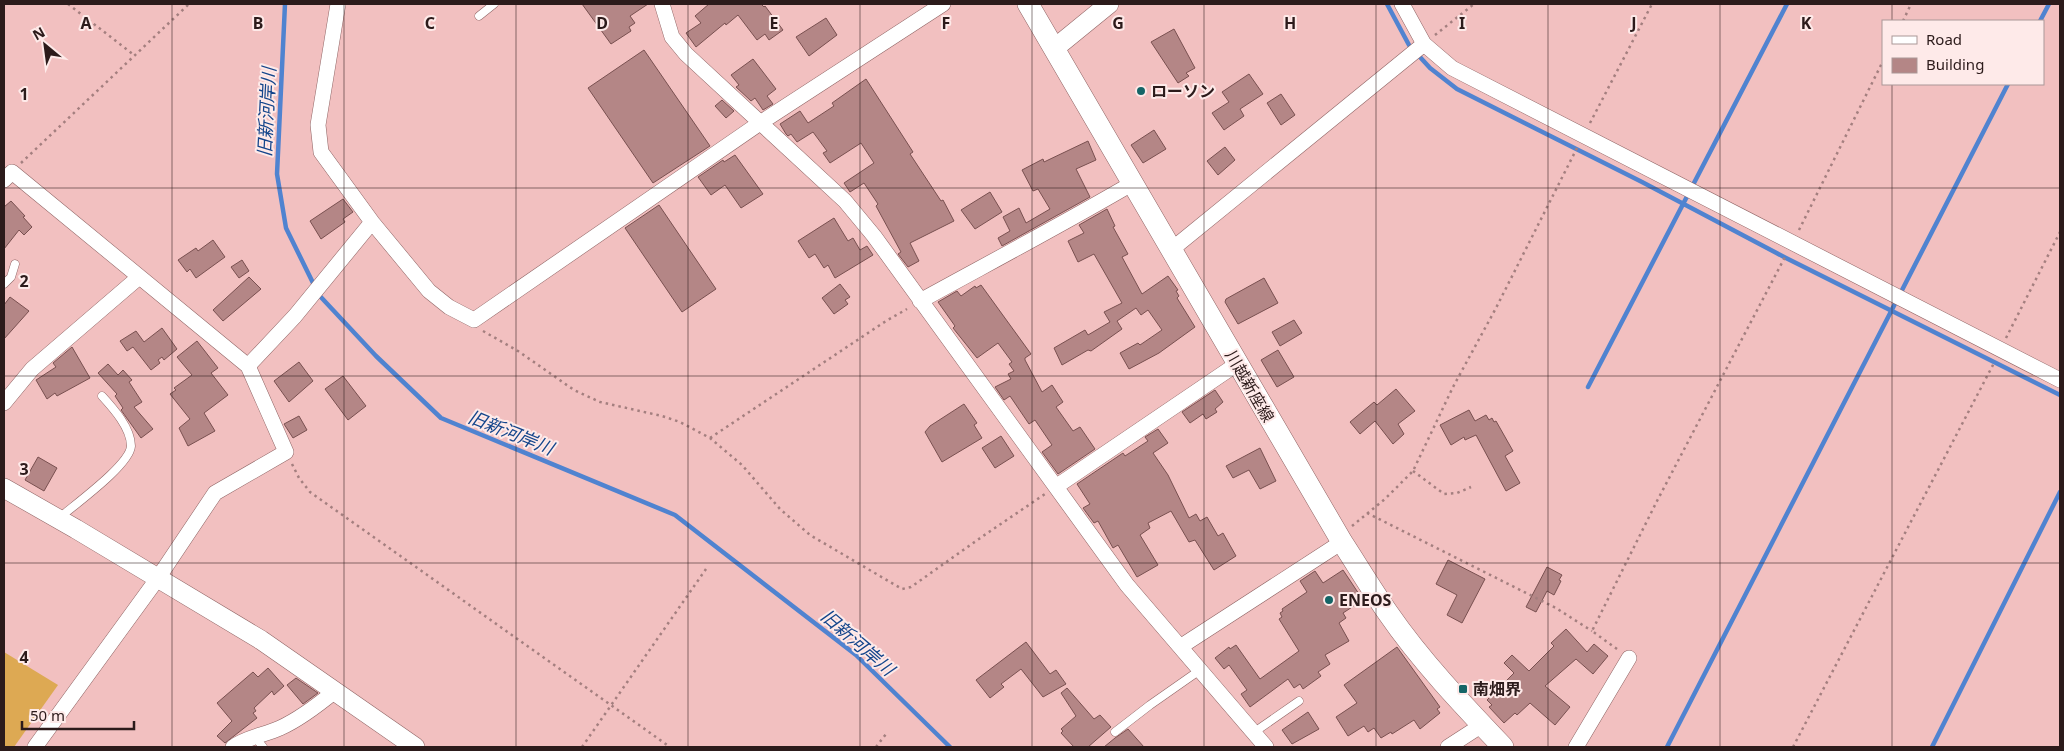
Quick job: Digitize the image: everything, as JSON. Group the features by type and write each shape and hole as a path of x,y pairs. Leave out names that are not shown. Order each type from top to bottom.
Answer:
{"main road":[{"name":"川越新座線","path":"1028,4 1341,539 1389,614 1445,684 1503,747"}],"street":[{"path":"338,4 318,125 321,152 372,222 429,291 448,307 474,320 760,123 943,4"},
{"path":"662,4 672,37 686,54 846,201 874,236 920,302 1057,486 1127,585 1266,747"},
{"path":"1055,48 1109,4"},
{"path":"1402,4 1424,44 1452,68 2060,380"},
{"path":"1171,250 1424,44"},
{"path":"8,176 248,366 286,452 215,493 158,578 35,747"},
{"path":"920,302 1019,246 1065,223 1133,183"},
{"path":"248,366 296,316 372,222"},
{"path":"4,403 32,369 138,278"},
{"path":"1057,486 1237,364"},
{"path":"4,488 261,640 415,747"},
{"path":"1180,647 1341,539"},
{"path":"1576,747 1630,658"},
{"path":"233,747 240,742 259,742 313,709 335,691"},
{"path":"1448,747 1482,725"}],"lane":[{"path":"479,16 494,4"},
{"path":"4,284 11,277 15,264"},
{"path":"58,519 119,467 128,456 131,445 128,434 122,422 102,396"},
{"path":"1115,732 1200,670"},
{"path":"1253,733 1299,701"}],"path":[{"path":"68,4 134,55"},
{"path":"8,176 189,4"},
{"path":"1424,44 1474,4"},
{"path":"1341,539 1367,513 1404,482 1413,470 1453,387 1510,282 1652,4"},
{"path":"1903,20 1911,4"},
{"path":"1592,632 1657,501 1792,244 1882,63"},
{"path":"1793,747 2060,232"},
{"path":"710,438 886,321 920,302"},
{"path":"474,320 483,331 518,351 574,390 600,402 680,422 710,438 742,465 796,524 810,535 902,589 912,587 1057,486"},
{"path":"286,452 299,478 310,492 670,747"},
{"path":"1413,470 1444,494 1456,493 1471,487"},
{"path":"1367,513 1556,608 1630,658"},
{"path":"582,747 706,568"},
{"path":"876,747 886,734"}],"shaded area":[{"path":"4,652 58,685 14,747 4,747"}],"building":[{"path":"582,4 648,4 630,16 635,23 629,27 631,31 611,44"},
{"path":"709,4 761,4 765,6 783,30 769,40 765,34 757,40 738,15 726,25 725,23 696,47 686,33 701,23 695,16"},
{"path":"826,18 837,35 809,56 796,37"},
{"path":"1174,29 1195,68 1186,73 1189,76 1178,83 1151,42"},
{"path":"644,50 710,146 653,183 588,88"},
{"path":"753,59 776,89 767,96 773,104 763,110 755,98 751,101 736,87 739,85 731,75"},
{"path":"1249,74 1263,94 1240,109 1244,116 1224,130 1212,113 1229,102 1222,92"},
{"path":"866,79 913,152 910,154 941,201 943,200 954,221 910,243 919,261 908,267 898,254 901,252 876,206 878,204 864,183 850,192 844,183 874,163 861,143 830,163 823,153 827,151 813,132 797,142 791,134 788,136 786,134 780,124 800,111 808,123 834,106 832,103"},
{"path":"1281,94 1295,115 1281,125 1267,103"},
{"path":"722,100 734,111 726,118 715,106"},
{"path":"1154,130 1166,149 1143,163 1131,145"},
{"path":"1088,141 1096,160 1076,169 1090,197 1002,246 998,238 1010,231 1003,217 1019,208 1026,223 1050,209 1038,189 1033,191 1022,170 1043,159 1044,162"},
{"path":"1225,147 1235,160 1218,175 1207,161"},
{"path":"735,155 763,194 741,208 725,185 711,195 698,177 723,160 724,162"},
{"path":"990,192 1002,212 975,229 961,210"},
{"path":"343,199 353,212 343,219 345,222 321,239 310,221"},
{"path":"11,201 32,227 24,235 19,230 4,249 4,207"},
{"path":"659,205 716,289 682,312 625,228"},
{"path":"1107,209 1115,226 1113,227 1128,254 1122,257 1142,294 1168,276 1178,290 1176,291 1179,296 1177,298 1195,327 1159,353 1129,369 1120,353 1138,343 1140,345 1162,330 1148,310 1141,315 1136,308 1117,321 1122,329 1091,351 1088,350 1062,365 1054,348 1085,330 1088,335 1110,322 1104,312 1122,303 1094,254 1078,262 1068,241 1084,233 1079,225"},
{"path":"834,218 848,241 853,238 860,250 867,246 873,255 835,278 828,265 824,268 815,254 809,258 798,241"},
{"path":"213,240 225,257 196,278 190,269 187,272 178,260 196,248 198,251"},
{"path":"242,260 249,271 239,278 231,267"},
{"path":"249,277 261,289 223,321 213,310"},
{"path":"1264,278 1278,303 1238,324 1225,302 1226,299"},
{"path":"840,284 850,297 845,300 848,304 834,314 822,298"},
{"path":"981,285 1031,354 1025,360 1042,392 1052,385 1063,402 1056,407 1073,431 1080,427 1095,449 1058,474 1042,452 1052,445 1035,420 1029,424 1010,396 1004,400 995,387 1011,379 1008,374 1014,371 1009,364 1012,362 998,343 977,358 953,328 955,326 938,302 957,291 961,296 975,286 976,288"},
{"path":"10,297 29,311 4,339 4,305"},
{"path":"1294,320 1302,333 1280,346 1272,332"},
{"path":"162,328 177,349 164,360 162,357 158,360 160,363 151,370 133,347 127,351 120,341 136,331 144,342"},
{"path":"197,341 218,368 211,373 228,395 204,413 215,431 188,446 179,428 190,419 170,394 176,390 174,388 192,375 177,357"},
{"path":"72,347 90,378 57,396 55,393 47,399 36,380 56,367 53,363"},
{"path":"1278,350 1294,377 1277,387 1261,360"},
{"path":"299,362 313,381 289,402 274,381"},
{"path":"108,364 118,375 123,370 132,380 129,382 142,402 134,407 153,429 141,438 121,410 123,408 115,396 117,394 98,373"},
{"path":"343,376 366,406 348,420 325,389"},
{"path":"1396,389 1415,411 1398,424 1404,434 1393,444 1375,421 1360,434 1350,422 1374,402 1377,405"},
{"path":"1215,390 1223,402 1215,409 1217,412 1206,419 1203,414 1190,423 1182,412"},
{"path":"964,404 977,423 974,425 982,438 942,462 925,432 930,426"},
{"path":"1469,410 1475,421 1486,415 1489,420 1492,418 1494,422 1496,421 1513,451 1505,456 1520,483 1506,491 1476,435 1465,440 1464,437 1451,445 1440,425"},
{"path":"299,416 307,430 293,438 284,424"},
{"path":"1158,429 1168,443 1153,453 1168,475 1189,518 1196,514 1200,521 1207,517 1218,536 1223,533 1236,556 1214,570 1195,540 1189,542 1171,511 1148,523 1150,528 1140,535 1158,565 1137,577 1118,545 1113,548 1098,521 1094,523 1083,508 1090,504 1077,484 1123,453 1125,456 1148,441 1145,437"},
{"path":"1001,436 1014,456 995,468 982,448"},
{"path":"1260,448 1276,481 1260,489 1249,470 1233,478 1226,466"},
{"path":"38,457 57,468 44,491 25,480"},
{"path":"1448,560 1485,579 1462,623 1447,615 1457,595 1436,584"},
{"path":"1547,567 1562,575 1559,580 1561,581 1554,595 1547,591 1536,612 1526,607"},
{"path":"1343,570 1363,600 1343,613 1346,618 1339,623 1349,641 1325,655 1330,664 1318,672 1321,676 1303,689 1300,684 1294,688 1288,679 1250,707 1241,694 1247,690 1229,665 1224,669 1215,658 1229,647 1230,649 1236,645 1260,679 1299,651 1279,619 1282,617 1280,613 1283,611 1282,609 1307,592 1300,581 1315,571 1323,583"},
{"path":"1566,629 1587,652 1594,644 1608,656 1593,674 1576,659 1545,686 1570,707 1555,725 1530,703 1517,715 1515,713 1504,723 1489,707 1492,705 1487,700 1514,673 1504,663 1512,655 1529,671 1554,646 1551,643"},
{"path":"1026,642 1050,674 1056,670 1066,684 1043,697 1021,669 1001,684 1004,687 990,698 976,680"},
{"path":"1397,647 1440,707 1437,709 1440,713 1420,729 1414,720 1392,734 1391,732 1381,738 1374,728 1368,732 1364,726 1348,736 1336,717 1357,703 1344,685"},
{"path":"268,668 284,686 274,695 272,691 254,708 256,711 253,713 257,718 225,743 217,736 232,721 217,703 253,672 258,677"},
{"path":"296,678 318,693 303,704 287,685"},
{"path":"1067,688 1094,719 1100,715 1111,727 1088,747 1074,747 1061,733 1063,731 1061,729 1076,716 1061,693"},
{"path":"1308,712 1319,729 1292,744 1282,730"},
{"path":"1128,729 1144,747 1104,747 1115,738"}],"waterway":[{"name":"旧新河岸川","path":"285,4 277,174 286,228 315,287"},
{"path":"1387,4 1409,45 1430,68 1457,89 1642,182 1786,258 2060,395"},
{"path":"1588,387 1787,4"},
{"path":"2041,20 2049,4"},
{"path":"1667,747 2007,85"},
{"name":"旧新河岸川","path":"318,294 376,356 441,418 675,515 856,655 950,747"},
{"path":"1932,747 2060,492"}],"place":[{"name":"ローソン","path":"1141,91"},
{"name":"ENEOS","path":"1329,600"},
{"name":"南畑界","path":"1463,689"}]}
